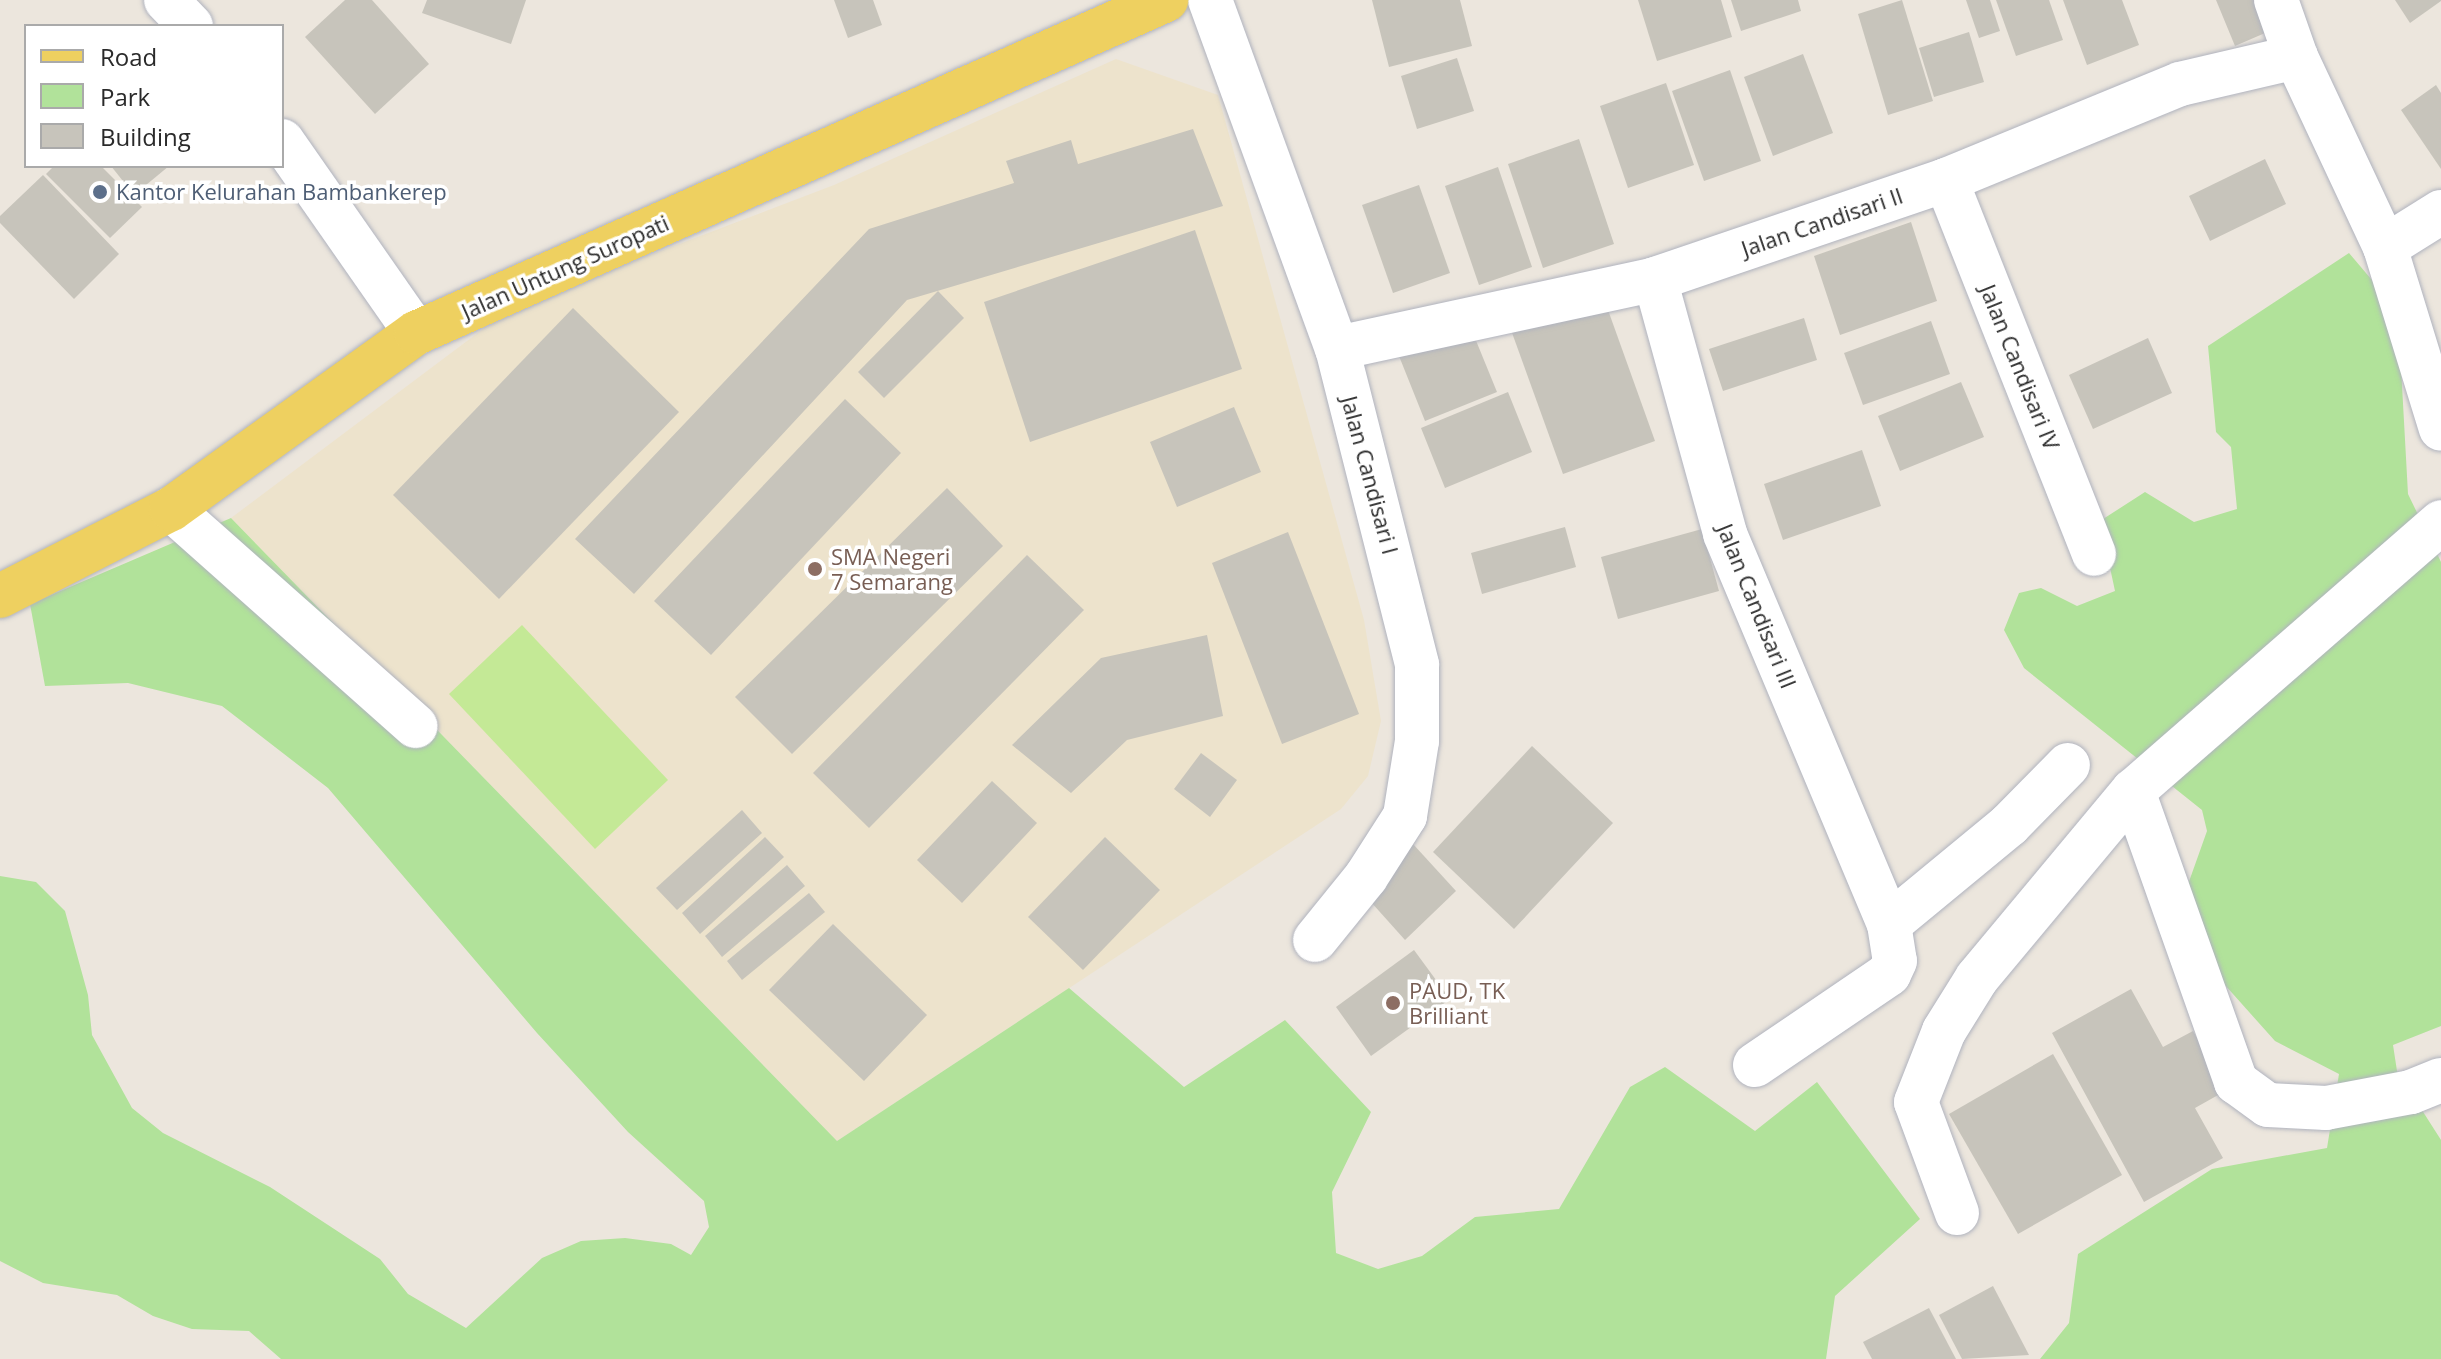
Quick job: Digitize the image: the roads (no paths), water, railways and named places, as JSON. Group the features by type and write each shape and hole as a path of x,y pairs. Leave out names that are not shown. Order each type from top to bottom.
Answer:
{"main road":[{"name":"Jalan Untung Suropati","path":"0,596 171,509 416,333 1149,4"}],"street":[{"path":"166,0 189,24"},
{"name":"Jalan Candisari I","path":"1210,0 1337,348 1417,665 1417,741 1405,816 1366,877 1315,940"},
{"path":"2276,0 2296,57 2385,247 2439,416"},
{"name":"Jalan Candisari II","path":"1337,348 1655,279 1946,180 2180,84 2296,57"},
{"path":"284,144 416,333"},
{"name":"Jalan Candisari IV","path":"1946,180 2094,554"},
{"path":"2385,247 2436,215"},
{"name":"Jalan Candisari III","path":"1655,279 1725,534 1889,924 1895,961 1889,974 1755,1065"},
{"path":"171,509 415,726"},
{"path":"1957,1213 1921,1125 1916,1102 1925,1073 1977,978 2133,791 2441,522"},
{"path":"1889,924 2009,825 2068,765"},
{"path":"2133,791 2236,1082 2268,1105 2326,1108 2411,1092 2441,1080"}],"place":[{"name":"Kantor Kelurahan Bambankerep","path":"100,192"},
{"name":"SMA Negeri 7 Semarang","path":"815,569"},
{"name":"PAUD, TK Brilliant","path":"1393,1003"}]}
